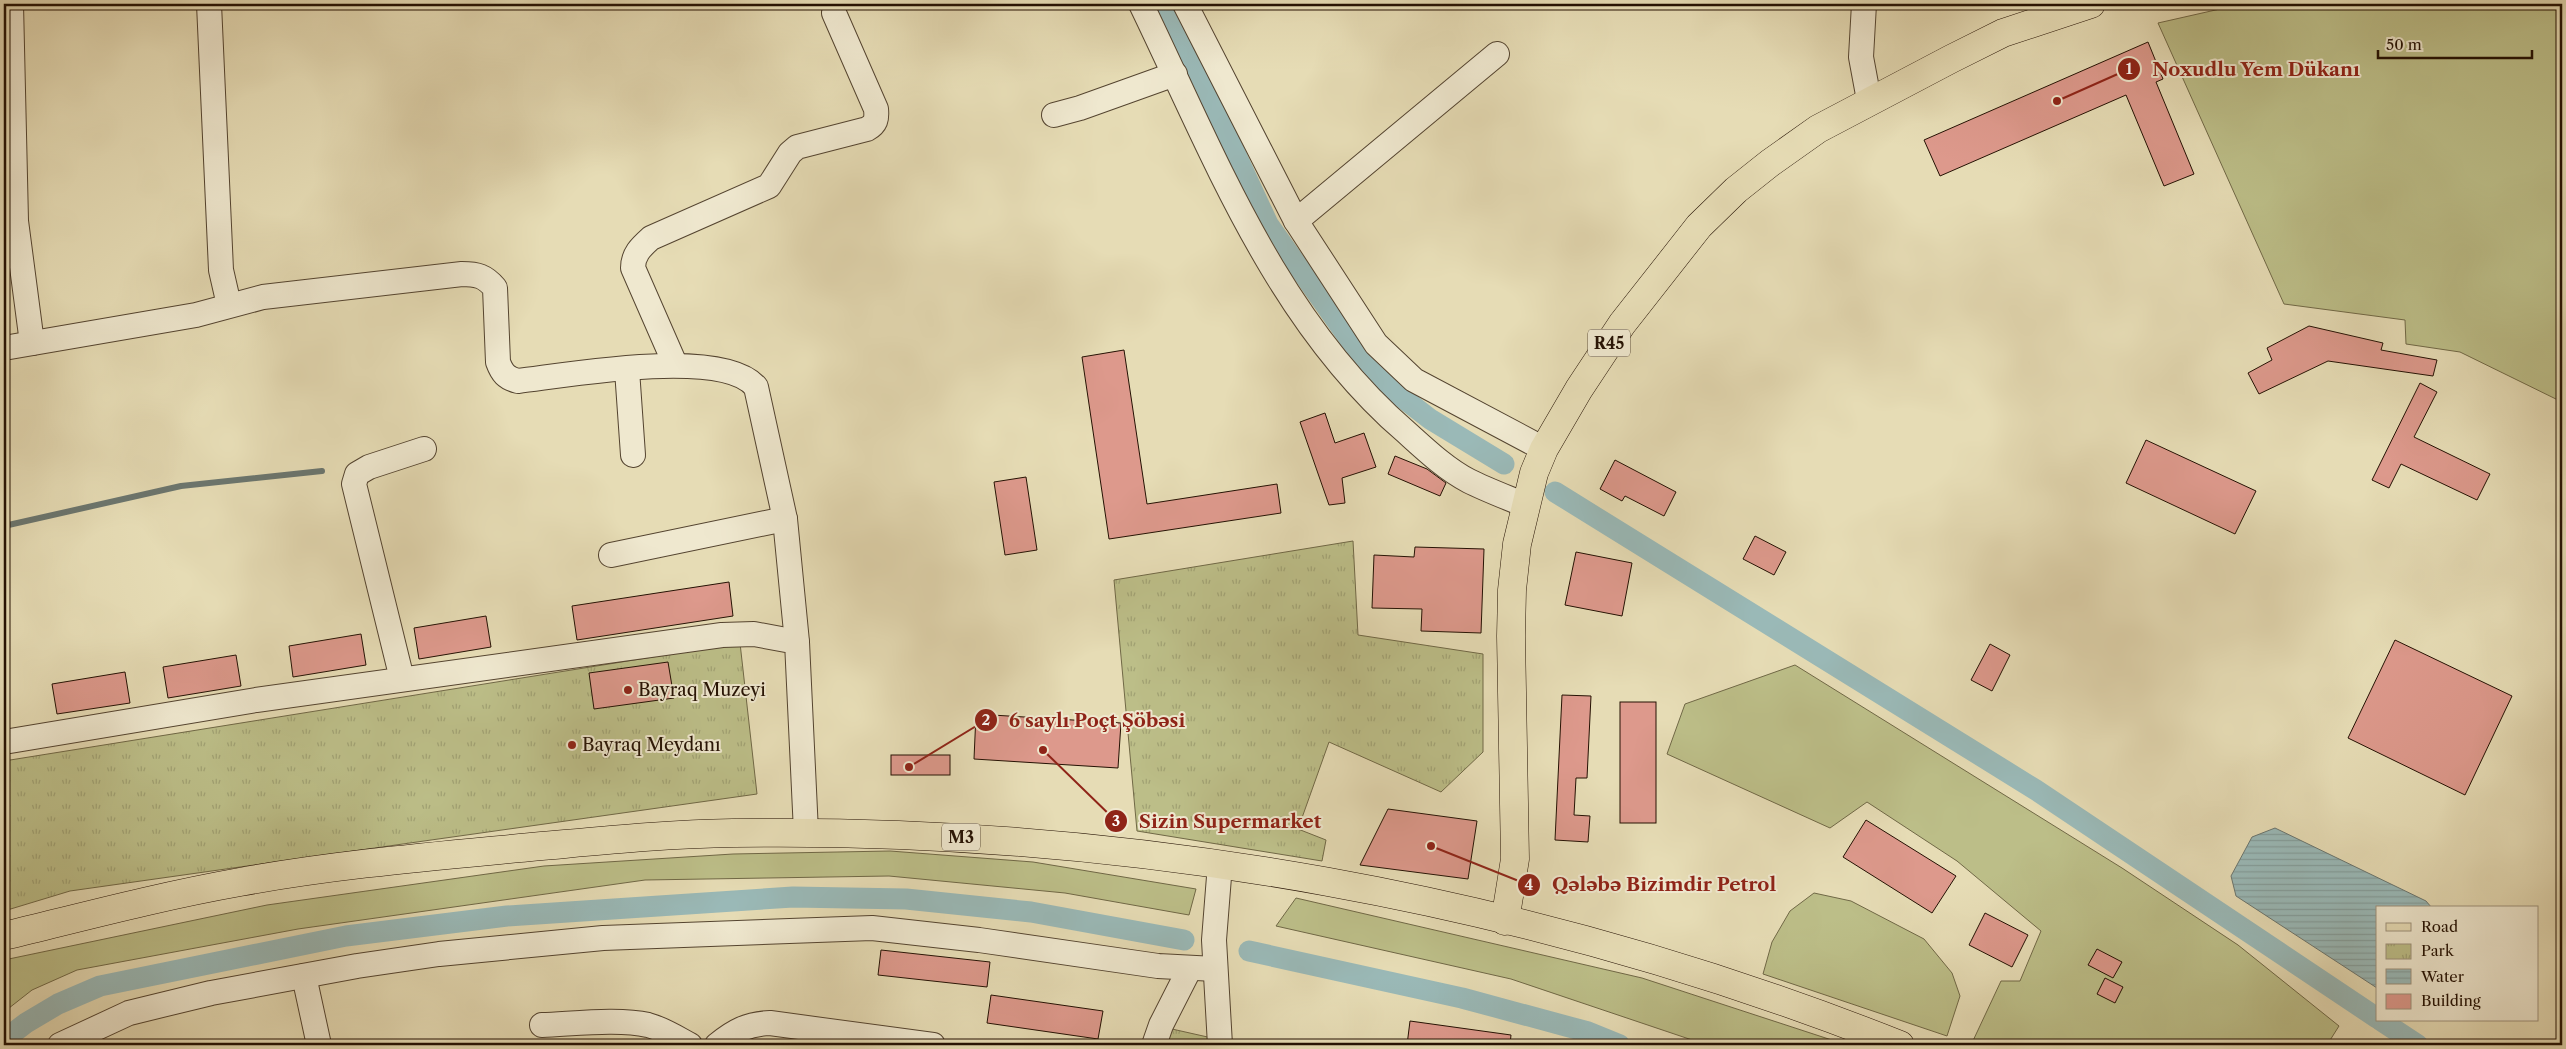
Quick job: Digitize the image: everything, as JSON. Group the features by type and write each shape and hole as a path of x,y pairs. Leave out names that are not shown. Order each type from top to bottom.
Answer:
{"main road":[{"name":"R45","path":"1505,921 1515,859 1512,590 1517,544 1525,505 1544,449 1579,389 1622,324 1699,226 1736,190 1770,162 1818,129 1869,100 2003,33 2091,4"},
{"name":"M3","path":"4,936 149,901 241,882 327,868 430,856 624,838 727,833 806,832 960,837 1107,850 1220,864 1341,884 1505,921 1639,956 1743,988 1900,1045"}],"street":[{"path":"11,4 8,64 16,221 32,342"},
{"path":"209,4 221,270 229,305"},
{"path":"1141,4 1255,242 1298,311 1335,359 1382,412 1437,460 1468,480 1525,505"},
{"path":"1185,4 1296,221 1376,344 1414,380 1544,449"},
{"path":"1864,4 1861,57 1869,100"},
{"path":"675,364 634,268 633,259 641,247 651,238 769,186 790,153 797,147 867,129 873,126 877,118 876,109 834,14"},
{"path":"1296,221 1496,54"},
{"path":"1054,115 1080,108 1175,74"},
{"path":"4,348 154,323 264,297 462,274 479,275 489,280 495,288 498,362 502,372 509,378 518,381 675,364 736,373 749,378 756,387 785,519 797,642 806,832"},
{"path":"627,370 633,455"},
{"path":"402,680 354,484 358,474 369,467 424,449"},
{"path":"611,555 785,519"},
{"path":"4,742 256,700 722,635 754,634 797,642"},
{"path":"1220,864 1215,922 1215,968 1220,1045"},
{"path":"60,1045 95,1037 129,1013 210,993 439,954 604,938 872,928 916,932 1125,962 1190,968 1215,968"},
{"path":"1154,1045 1161,1025 1190,968"},
{"path":"304,976 319,1045"},
{"path":"542,1025 631,1023 647,1025 660,1029 690,1045"},
{"path":"717,1045 736,1030 755,1024 770,1024 934,1045"}],"green space":[{"path":"2242,4 2562,4 2562,402 2460,352 2406,344 2405,320 2284,304 2158,23"},
{"path":"1353,541 1358,635 1483,654 1483,752 1441,792 1329,742 1298,829 1326,840 1322,861 1137,831 1114,580"},
{"path":"740,643 757,794 70,891 4,911 4,761"},
{"path":"1795,665 2122,868 2238,945 2339,1026 2327,1045 1971,1045 2001,981 2020,981 2041,931 1957,861 1867,802 1830,828 1667,754 1685,704"},
{"path":"890,851 1033,862 1196,889 1189,915 1065,893 889,876 645,880 298,929 77,970 32,990 4,1012 4,960 267,905 544,866 733,854"},
{"path":"1814,893 1851,901 1924,939 1952,973 1960,996 1947,1036 1763,974 1772,942 1790,911"},
{"path":"1296,898 1642,978 1847,1045 1707,1045 1511,979 1276,926"},
{"path":"1172,1029 1212,1038 1212,1045 1166,1045"}],"water":[{"path":"2275,828 2426,901 2430,906 2376,906 2376,987 2236,896 2231,876 2252,837"}],"building":[{"path":"2148,42 2163,79 2156,82 2194,174 2164,186 2126,95 1940,176 1924,140"},
{"path":"2309,326 2383,343 2381,350 2437,360 2433,376 2328,361 2259,394 2248,373 2272,360 2267,348"},
{"path":"1124,350 1147,504 1277,484 1281,513 1109,539 1082,357"},
{"path":"2420,383 2437,392 2414,437 2490,474 2477,500 2401,464 2389,488 2372,480"},
{"path":"1325,413 1335,443 1364,433 1376,467 1342,478 1345,503 1329,505 1300,422"},
{"path":"2146,440 2256,491 2235,534 2126,483"},
{"path":"1395,456 1427,469 1446,483 1440,496 1388,474"},
{"path":"1615,460 1676,492 1664,516 1625,496 1622,501 1600,489"},
{"path":"1026,477 1037,550 1005,555 994,482"},
{"path":"1755,536 1786,552 1774,575 1743,559"},
{"path":"1415,547 1484,549 1481,633 1421,631 1422,609 1372,608 1374,555 1414,557"},
{"path":"1576,552 1632,563 1622,616 1565,605"},
{"path":"729,582 733,616 577,640 572,606"},
{"path":"486,616 491,647 419,659 414,628"},
{"path":"361,634 366,665 293,677 289,646"},
{"path":"2395,640 2512,696 2465,795 2348,738"},
{"path":"1990,644 2010,655 1992,691 1971,680"},
{"path":"236,655 241,686 168,698 163,667"},
{"path":"668,662 674,698 594,709 589,673"},
{"path":"125,672 130,703 57,714 52,684"},
{"path":"1562,695 1591,696 1587,778 1576,778 1574,815 1590,816 1588,842 1555,840"},
{"path":"1620,702 1656,702 1656,823 1620,823"},
{"path":"976,714 1121,723 1118,768 974,759"},
{"path":"891,755 950,755 950,775 891,775"},
{"path":"1388,809 1477,821 1468,879 1360,865"},
{"path":"1866,820 1956,876 1932,913 1843,857"},
{"path":"1985,913 2028,935 2012,967 1969,945"},
{"path":"2097,949 2122,962 2113,978 2088,965"},
{"path":"881,950 990,962 987,987 878,975"},
{"path":"2105,978 2123,987 2115,1003 2097,994"},
{"path":"991,995 1103,1011 1098,1039 987,1023"},
{"path":"1410,1021 1511,1035 1510,1045 1407,1045"}],"waterway":[{"path":"1166,4 1268,224 1360,354 1390,388 1430,419 1504,464"},
{"path":"4,526 181,486 322,471"},
{"path":"1555,492 2036,790 2376,1017"},
{"path":"4,1040 26,1023 58,1004 100,986 346,936 507,916 793,897 906,899 1031,912 1184,940"},
{"path":"1249,951 1462,998 1588,1032 1620,1045"},
{"path":"2383,1022 2418,1045"}],"place":[{"name":"Noxudlu Yem Dükanı","path":"2057,101"},
{"name":"Bayraq Muzeyi","path":"628,690"},
{"name":"Bayraq Meydanı","path":"572,745"},
{"name":"Sizin Supermarket","path":"1043,750"},
{"name":"6 saylı Poçt Şöbəsi","path":"909,767"},
{"name":"Qələbə Bizimdir Petrol","path":"1431,846"}]}
